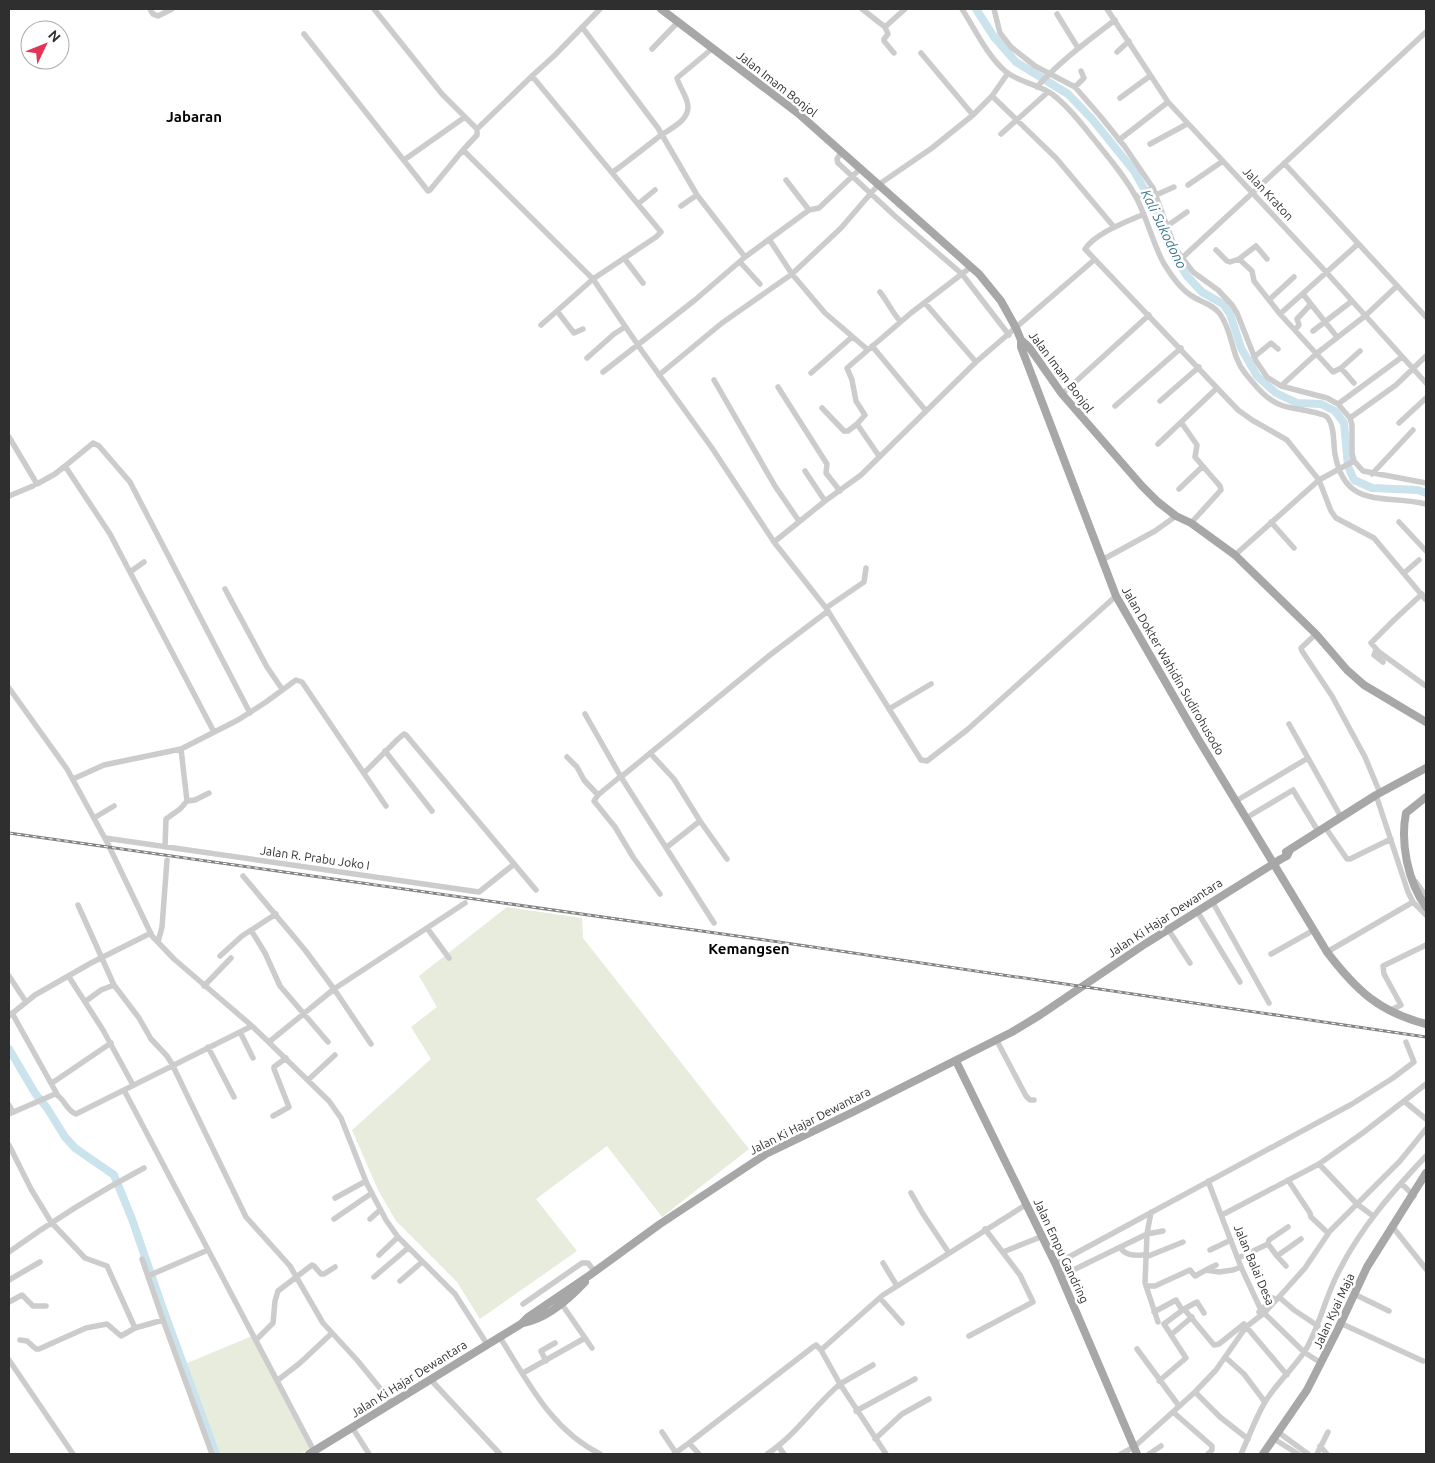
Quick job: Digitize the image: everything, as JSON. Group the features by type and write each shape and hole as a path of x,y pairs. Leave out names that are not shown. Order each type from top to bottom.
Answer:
{"main road":[{"name":"Jalan Imam Bonjol","path":"662,9 776,95 842,151 970,267 1001,301 1021,340 1029,348 1062,394 1142,486 1176,516 1192,523 1235,555 1316,634 1347,670 1364,685 1426,722"},
{"name":"Jalan Dokter Wahidin Sudirohusodo","path":"1021,340 1021,347 1116,596 1246,818 1326,952 1347,978 1363,994 1389,1011 1410,1020 1426,1024"},
{"name":"Jalan Ki Hajar Dewantara","path":"998,1038 1008,1029 1133,948 1273,862 1287,856 1290,850 1321,829 1378,794 1426,768"},
{"path":"1426,797 1406,813 1404,827 1408,861 1415,889 1426,906"},
{"name":"Jalan Ki Hajar Dewantara","path":"554,1305 567,1282 591,1269 766,1154 1012,1032 1273,862"},
{"name":"Jalan Empu Gandring","path":"956,1060 1043,1236 1135,1451"},
{"path":"1413,1195 1426,1173"},
{"name":"Jalan Kyai Maja","path":"1263,1454 1307,1390 1367,1267 1413,1195"},
{"name":"Jalan Ki Hajar Dewantara","path":"312,1453 499,1336 521,1324 532,1321 576,1291 591,1269"},
{"name":"Jalan Ki Hajar Dewantara","path":"521,1324 535,1304 554,1305"}],"street":[{"path":"150,9 153,14 158,16 172,9"},
{"path":"304,34 428,191 477,135 477,129 442,94 374,9"},
{"path":"477,129 555,55 600,9"},
{"path":"862,9 885,27 888,34 883,41 894,53"},
{"path":"885,27 905,9"},
{"path":"962,9 996,62 1008,73 1048,92 1071,113 1125,179 1138,196 1162,262 1189,295 1208,304 1220,315 1226,325 1239,366 1261,392 1270,400 1280,405 1323,414 1328,418 1332,427 1339,468 1345,482 1351,488 1371,496 1426,504"},
{"path":"994,9 999,30 1004,39 1036,66 1075,87 1120,140 1156,195 1175,248 1193,272 1218,290 1238,313 1254,357 1267,377 1281,386 1327,398 1338,404 1350,418 1352,425 1353,462 1363,471 1426,483"},
{"name":"Jalan Kraton","path":"1108,9 1168,102 1327,273 1426,384"},
{"path":"1057,14 1078,48"},
{"path":"1038,86 1078,48 1115,20"},
{"path":"652,49 678,22"},
{"path":"582,27 663,134 697,195 722,230 745,257"},
{"path":"1182,258 1426,32"},
{"path":"1117,52 1129,41"},
{"path":"613,172 663,134 667,133 684,117 688,110 688,102 677,77 713,48"},
{"path":"921,53 973,115"},
{"path":"1075,87 1084,78 1081,72"},
{"path":"659,375 722,323 792,274 841,228 870,193 932,148 973,115 992,96 1008,73"},
{"path":"532,76 613,172 661,233 593,279 540,325"},
{"path":"1120,98 1150,76"},
{"path":"1001,134 1048,92"},
{"path":"992,96 1056,158 1114,227"},
{"path":"1120,140 1168,102"},
{"path":"404,160 465,117"},
{"path":"1150,144 1187,124"},
{"path":"463,150 593,279 712,448 774,542 827,610 921,760 927,761 967,730 1116,596"},
{"path":"842,151 837,159 838,163 962,274 1009,335"},
{"path":"1188,185 1223,161"},
{"path":"1284,163 1426,317"},
{"path":"604,372 745,257 809,210 819,208 861,168"},
{"path":"786,180 809,210"},
{"path":"875,198 880,187"},
{"path":"1156,195 1174,187"},
{"path":"1138,196 1151,188"},
{"path":"638,204 655,190"},
{"path":"681,206 697,195"},
{"path":"1167,226 1186,212"},
{"path":"1144,214 1114,227 1084,248 1245,415 1286,439 1319,480 1331,511 1338,520 1371,535 1424,597 1394,620 1372,642 1375,651 1383,662"},
{"path":"769,240 792,274 825,313 852,337 870,348 926,411"},
{"path":"1280,314 1358,244"},
{"path":"1216,250 1230,262 1239,259 1256,246 1267,258"},
{"path":"624,258 644,283"},
{"path":"1239,259 1252,270 1254,281 1280,314 1333,372 1341,368 1360,351"},
{"path":"774,542 860,475 976,362 1094,260"},
{"path":"740,262 760,284"},
{"path":"822,408 845,432 857,424 864,415 856,401 852,380 847,369 900,322 970,267"},
{"path":"1269,300 1294,278"},
{"path":"1281,386 1316,354 1365,316 1397,286"},
{"path":"880,292 900,322"},
{"path":"1303,294 1337,337"},
{"path":"1313,331 1352,301"},
{"path":"924,303 976,362"},
{"path":"1295,330 1300,325 1296,320 1311,304"},
{"path":"557,311 574,333 583,329"},
{"path":"1062,394 1149,316"},
{"path":"587,358 614,334 625,327"},
{"path":"811,373 852,337"},
{"path":"1254,357 1271,343 1278,349"},
{"path":"1116,406 1181,348"},
{"path":"1350,418 1396,384 1426,356"},
{"path":"1338,404 1402,357"},
{"path":"1160,401 1199,367"},
{"path":"1341,368 1354,383"},
{"path":"714,380 775,486 799,522"},
{"path":"778,387 827,464 826,472 840,491"},
{"path":"1158,444 1217,388"},
{"path":"1400,423 1426,398"},
{"path":"1181,422 1197,445 1194,457 1220,486 1221,490 1192,523"},
{"path":"857,424 879,456"},
{"path":"1372,474 1413,430"},
{"path":"9,437 37,484 54,474 95,442 128,479 250,713"},
{"path":"1235,555 1319,480 1353,462"},
{"path":"65,466 92,505 130,572 214,732"},
{"path":"1179,488 1202,467"},
{"path":"805,471 825,501"},
{"path":"9,496 33,486"},
{"path":"1102,560 1156,531 1176,516"},
{"path":"1271,522 1294,548"},
{"path":"1399,522 1426,552"},
{"path":"1404,573 1419,560"},
{"path":"130,572 144,562"},
{"path":"660,894 611,822 594,802 598,795 770,655 864,582 866,568"},
{"path":"225,589 267,667 282,689"},
{"path":"1316,634 1301,648 1302,651 1332,696 1365,757 1378,794 1396,860 1413,902 1426,915"},
{"path":"1375,651 1426,686"},
{"path":"73,779 104,765 181,749 250,713 294,680 298,680 301,681 386,806"},
{"path":"889,709 931,684"},
{"path":"9,688 56,752 73,779 105,838 154,938 246,1029 269,1042 283,1060 324,1095 339,1114 366,1181 380,1210 398,1238 455,1294 487,1344"},
{"path":"585,714 621,776 714,922"},
{"path":"1289,724 1341,817"},
{"path":"364,773 398,738 404,734 406,735 513,865 536,890"},
{"path":"181,749 187,801"},
{"path":"386,751 432,811"},
{"path":"650,753 674,779 700,821 727,859"},
{"path":"567,757 598,795"},
{"path":"1236,801 1308,758"},
{"path":"1246,818 1292,790 1321,829 1347,859 1391,839"},
{"path":"165,847 166,819 180,809 187,801 195,800 210,793"},
{"path":"94,818 114,806"},
{"path":"667,847 700,821"},
{"name":"Jalan R. Prabu Joko I","path":"105,838 479,892 513,865"},
{"path":"167,860 162,927 154,938 91,963 35,995 11,1015 57,1094 71,1112 76,1114 172,1064 246,1029"},
{"path":"1408,861 1414,879 1426,896"},
{"path":"243,876 276,914 334,989 371,1044"},
{"path":"1212,901 1269,1003"},
{"path":"1326,952 1413,902"},
{"path":"269,1042 334,989 465,903"},
{"path":"78,905 114,985 151,1039 172,1064 246,1217 297,1276 323,1323 357,1360 392,1403"},
{"path":"1197,911 1240,982"},
{"path":"220,956 251,930 276,914"},
{"path":"427,928 449,958"},
{"path":"1168,929 1190,963"},
{"path":"251,930 265,953 280,986 328,1042"},
{"path":"1271,954 1314,930"},
{"path":"1389,1011 1401,1004 1384,974 1383,966 1426,945"},
{"path":"204,986 231,958"},
{"path":"9,976 26,1002"},
{"path":"69,977 111,1043 133,1085"},
{"path":"86,1002 101,990 114,985"},
{"path":"246,1029 254,1058"},
{"path":"998,1038 1026,1096 1030,1100 1034,1100"},
{"path":"1056,1265 1352,1104 1412,1064 1414,1060 1406,1042"},
{"path":"52,1083 111,1043"},
{"path":"208,1047 234,1097"},
{"path":"308,1080 335,1055"},
{"path":"273,1116 289,1106 274,1069 283,1060"},
{"path":"1222,1215 1319,1164 1426,1084"},
{"path":"124,1090 278,1380 312,1453"},
{"path":"9,1105 11,1113 57,1094"},
{"path":"1404,1101 1426,1119"},
{"path":"1154,1312 1176,1300 1214,1345 1245,1326 1262,1312 1305,1268 1328,1233 1400,1162 1426,1129"},
{"path":"9,1145 31,1189 51,1222 85,1258 107,1266 135,1328"},
{"path":"1241,1454 1266,1402 1287,1375 1308,1355 1326,1298 1354,1243 1373,1216 1426,1156"},
{"path":"1319,1164 1357,1204 1373,1216"},
{"path":"9,1252 51,1222 144,1168"},
{"name":"Jalan Kyai Maja","path":"1413,1195 1426,1179"},
{"path":"1288,1180 1311,1217 1328,1233"},
{"path":"335,1198 366,1181"},
{"name":"Jalan Balai Desa","path":"1208,1181 1238,1258 1262,1312 1308,1355 1321,1363"},
{"path":"1402,1184 1413,1195"},
{"path":"334,1219 372,1193"},
{"path":"911,1193 949,1253"},
{"path":"821,1350 880,1298 1027,1204"},
{"path":"370,1219 380,1210"},
{"path":"1150,1213 1145,1283 1158,1322"},
{"path":"1392,1226 1426,1269"},
{"path":"1238,1258 1268,1244 1269,1240 1288,1227"},
{"path":"969,1336 1033,1302 1020,1275 985,1230"},
{"path":"1061,1276 1147,1234 1163,1231"},
{"path":"1003,1252 1043,1236"},
{"path":"379,1255 398,1238"},
{"path":"1277,1256 1301,1239"},
{"path":"1210,1250 1231,1240"},
{"path":"1120,1247 1131,1256 1146,1256 1182,1242"},
{"path":"1268,1244 1286,1266"},
{"path":"374,1277 408,1248"},
{"path":"149,1276 208,1250"},
{"path":"142,1259 212,1454"},
{"path":"9,1280 40,1262"},
{"path":"400,1281 422,1262"},
{"path":"523,1304 535,1304 567,1282 582,1263 591,1269"},
{"path":"883,1263 898,1286"},
{"path":"256,1340 273,1324 278,1291 313,1265 321,1274 335,1267"},
{"path":"1146,1286 1155,1286 1190,1270 1195,1276 1216,1265"},
{"path":"1206,1270 1219,1272 1242,1267"},
{"path":"1354,1294 1389,1311"},
{"path":"9,1302 22,1295 33,1306 46,1306"},
{"path":"880,1298 902,1323"},
{"path":"1276,1298 1318,1326"},
{"path":"1160,1380 1186,1358 1164,1324 1197,1302 1204,1313"},
{"path":"554,1305 592,1348"},
{"path":"1172,1334 1192,1317"},
{"path":"20,1340 27,1341 36,1349 39,1349 86,1328 107,1324 121,1336 135,1328 163,1320"},
{"path":"1340,1325 1368,1339 1423,1361"},
{"path":"1121,1454 1135,1451 1195,1392 1216,1370 1245,1326"},
{"path":"1245,1326 1287,1375"},
{"path":"278,1380 300,1363 332,1333"},
{"path":"499,1336 537,1398 554,1418 573,1437 600,1454"},
{"path":"523,1373 583,1340"},
{"path":"546,1361 541,1351 555,1343"},
{"path":"662,1432 675,1454 816,1346 821,1350 856,1411 886,1454"},
{"path":"1137,1350 1179,1406"},
{"path":"1225,1357 1244,1374 1266,1402"},
{"path":"9,1360 73,1454"},
{"path":"768,1454 840,1384 873,1365"},
{"path":"430,1379 500,1454"},
{"path":"856,1411 915,1379"},
{"path":"1195,1392 1220,1417 1248,1439"},
{"path":"875,1439 902,1414 929,1400"},
{"path":"1173,1412 1212,1446 1212,1450 1208,1454"},
{"path":"352,1427 368,1454"},
{"path":"1317,1454 1328,1432"},
{"path":"1276,1436 1298,1454"},
{"path":"1276,1436 1308,1454"},
{"path":"689,1443 699,1454"},
{"path":"778,1446 784,1454"},
{"path":"1149,1454 1161,1446"},
{"path":"1320,1446 1327,1454"}],"shaded area":[{"path":"507,907 582,918 583,938 749,1149 662,1217 607,1146 536,1199 577,1251 480,1319 457,1282 396,1221 378,1190 352,1130 431,1059 411,1027 437,1007 419,976"},
{"path":"252,1336 310,1448 301,1454 219,1454 185,1364"}],"waterway":[{"name":"Kali Sukodono","path":"976,9 994,37 1016,62 1068,94 1092,119 1134,171 1156,210 1169,247 1187,276 1202,292 1223,304 1230,314 1241,348 1257,376 1276,393 1297,403 1321,404 1335,411 1344,423 1348,466 1354,480 1372,488 1418,490 1426,493"},
{"path":"9,1049 35,1093 65,1137 75,1148 114,1175 132,1219 216,1454"}],"railway":[{"path":"9,833 758,939 1426,1037"}],"district":[{"name":"Jabaran","path":"194,117"},
{"name":"Kemangsen","path":"749,949"}]}
